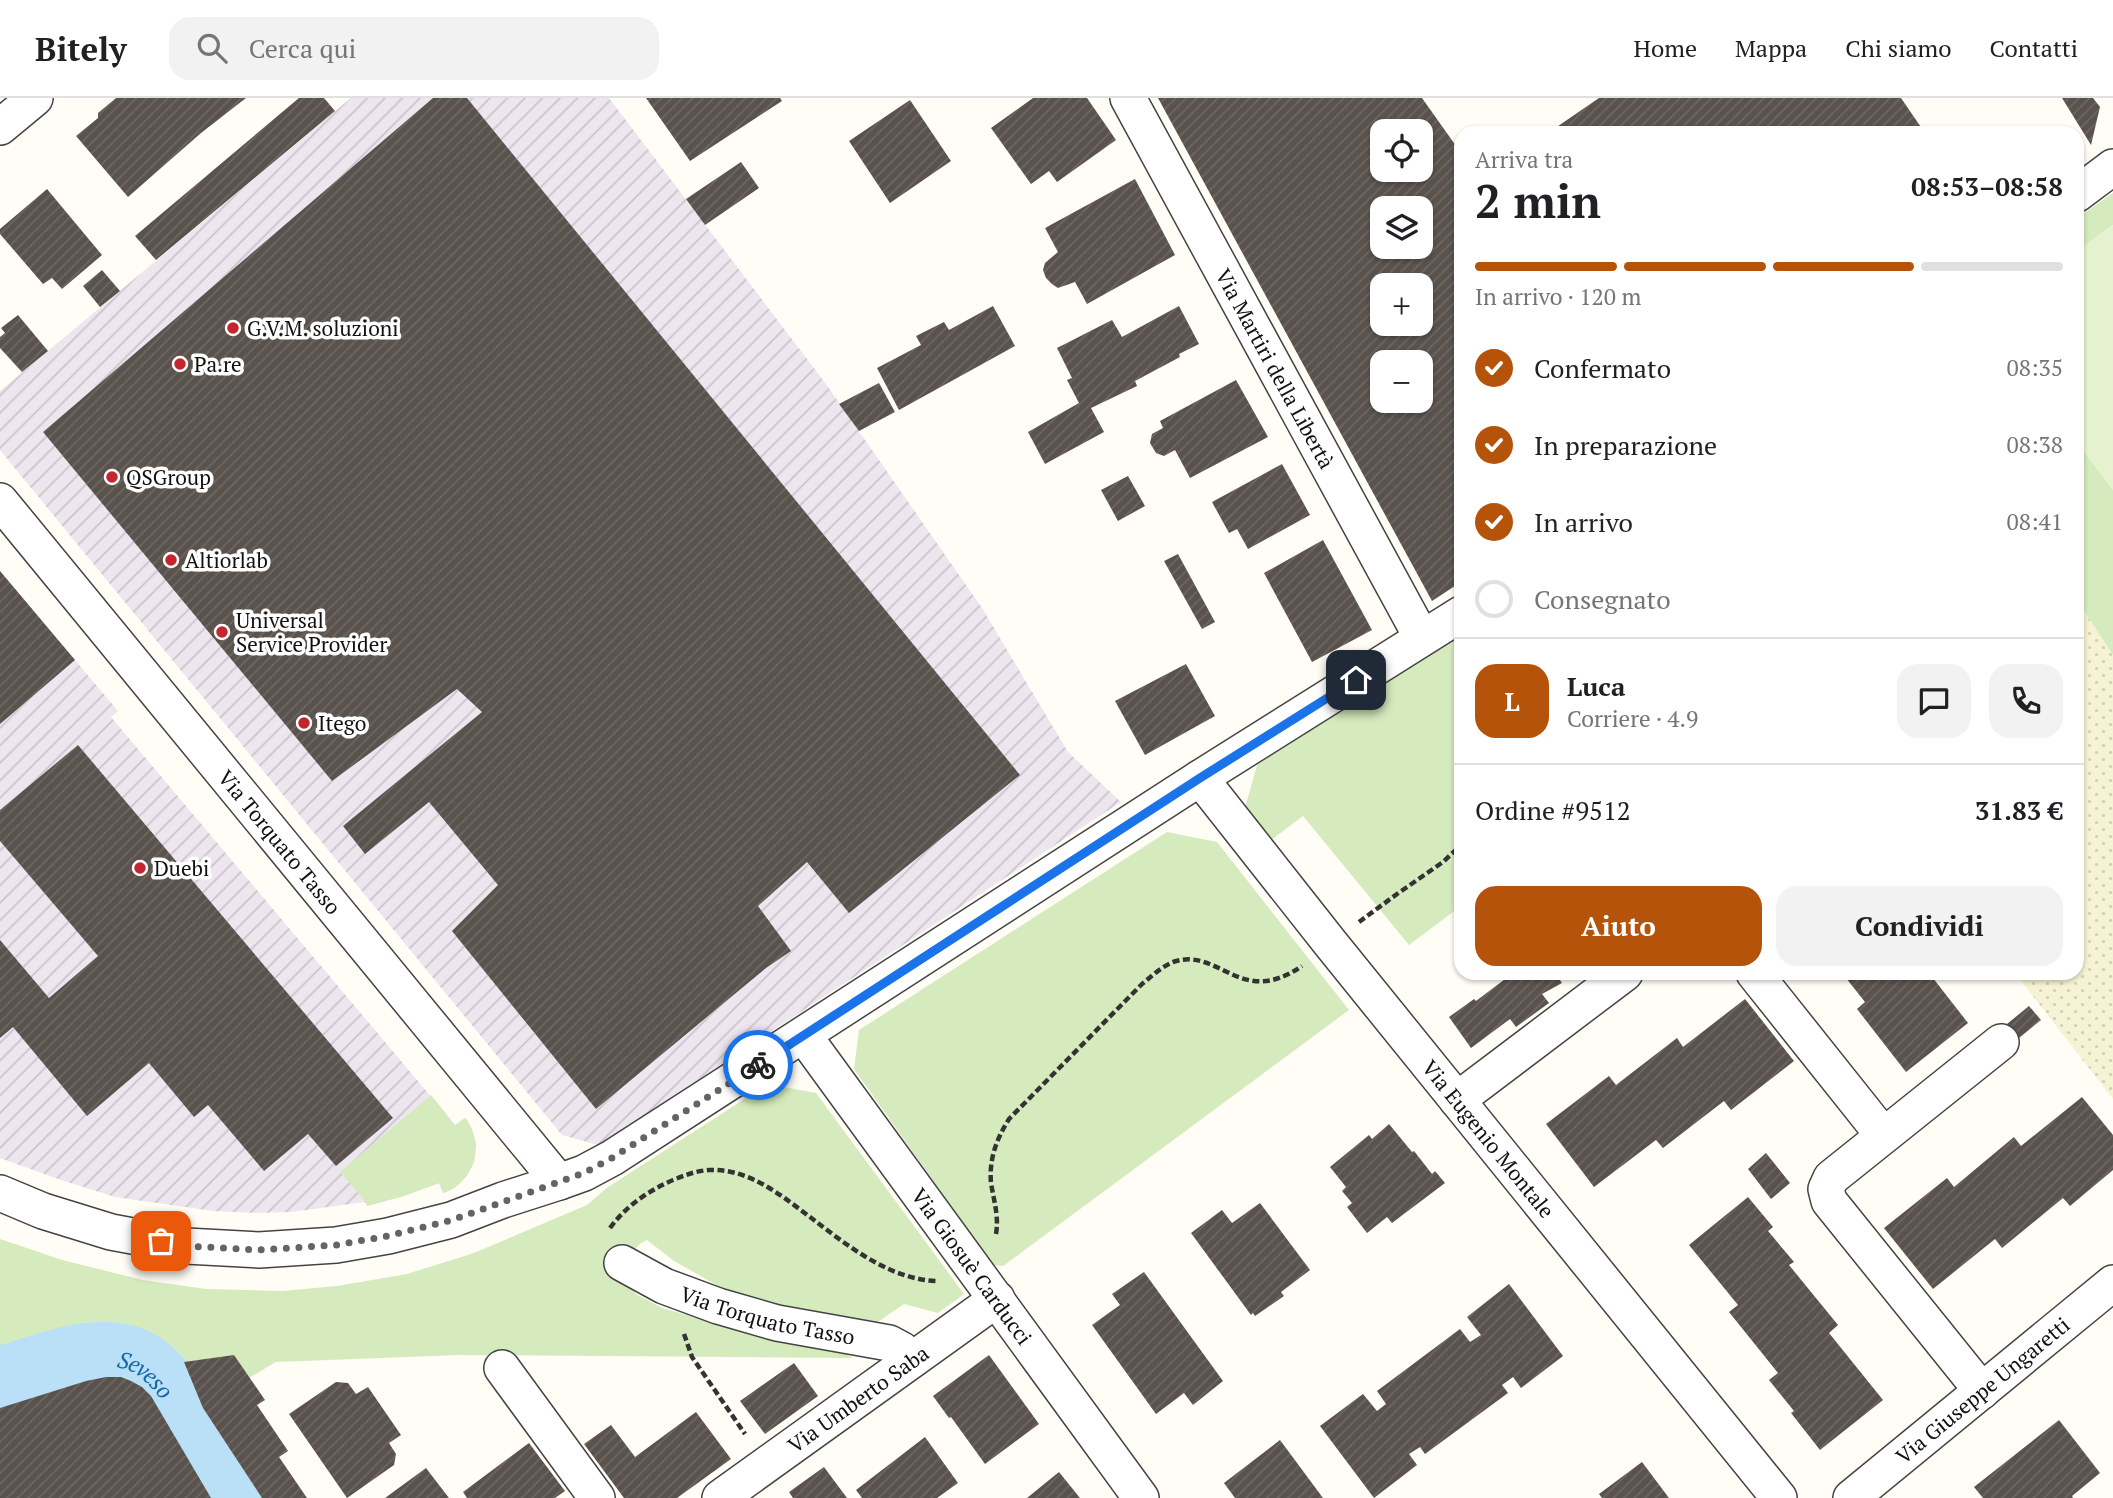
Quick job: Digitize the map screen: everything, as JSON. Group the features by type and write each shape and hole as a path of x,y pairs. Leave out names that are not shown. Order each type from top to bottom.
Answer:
{"street":[{"path":"0,127 35,98"},
{"name":"Via Martiri della Libertà","path":"1128,98 1422,638"},
{"path":"2084,189 2113,167"},
{"name":"Via Torquato Tasso","path":"0,501 559,1182"},
{"path":"0,1193 43,1211 111,1232 186,1246 259,1250 336,1245 388,1236 452,1220 584,1173 804,1036 1200,778 1454,618"},
{"name":"Via Eugenio Montale","path":"1200,778 1779,1498"},
{"path":"1457,1100 1616,980"},
{"path":"1760,980 1883,1135"},
{"name":"Via Giosuè Carducci","path":"804,1036 1141,1498"},
{"path":"1982,1391 1826,1196 1827,1183 1831,1178 2001,1042"},
{"name":"Via Torquato Tasso","path":"622,1263 663,1286 718,1307 777,1323 889,1343 913,1359"},
{"name":"Via Giuseppe Ungaretti","path":"1851,1498 2113,1283"},
{"name":"Via Umberto Saba","path":"720,1498 997,1299"},
{"path":"502,1368 597,1498"}],"path":[{"path":"622,1263 613,1255 607,1240 610,1228 617,1218 637,1200 664,1184 690,1173 711,1170 736,1173 761,1182 842,1241 891,1271 920,1280 942,1281 952,1278 984,1252 996,1234 998,1224 991,1181 991,1158 997,1138 1009,1119 1157,971 1174,962 1188,960 1201,961 1244,979 1266,982 1281,978 1296,970 1454,852"},
{"path":"663,1286 679,1313 692,1357 767,1464"}],"shaded area":[{"path":"351,98 609,98 826,384 982,608 1068,752 1121,802 598,1145 562,1135 0,450 0,391"},
{"path":"0,571 118,711 111,717 455,1125 465,1118 470,1124 476,1143 475,1160 467,1176 455,1188 443,1193 439,1183 367,1206 365,1202 291,1212 213,1211 115,1197 0,1158"},
{"path":"2084,611 2113,655 2113,1099 2020,980 2084,980"}],"green space":[{"path":"2113,193 2113,225 2084,246 2084,213"},
{"path":"2113,225 2113,490 2084,451 2084,246"},
{"path":"2084,451 2113,490 2113,655 2084,611"},
{"path":"1454,639 1454,911 1409,945 1303,816 1270,841 1245,808 1257,765"},
{"path":"1167,832 1217,842 1349,1010 1003,1266 993,1265 854,1069 859,1030"},
{"path":"768,1084 816,1093 964,1294 938,1313 904,1304 872,1326 750,1298 720,1287 674,1261 647,1240 623,1261 623,1279 636,1294 662,1308 768,1337 844,1353 853,1358 459,1355 276,1362 249,1378 234,1355 184,1363 203,1408 174,1353 159,1340 149,1336 107,1331 89,1333 52,1342 0,1360 0,1239 62,1260 143,1280 206,1289 282,1291 337,1286 407,1274 474,1253 587,1205 608,1187"},
{"path":"431,1095 455,1125 465,1118 471,1128 475,1151 469,1172 454,1188 443,1193 439,1183 367,1206 340,1172"}],"building":[{"path":"116,98 246,98 201,133 128,197 76,136 98,118 98,113"},
{"path":"299,98 324,98 335,111 156,260 135,236"},
{"path":"433,98 467,98 1020,775 849,913 807,862 758,906 791,951 766,968 596,1109 452,931 498,885 429,802 365,854 343,826 482,712 457,689 332,781 43,432"},
{"path":"646,98 780,98 782,101 690,161"},
{"path":"1033,98 1087,98 1116,140 1057,182 1049,171 1031,184 991,128"},
{"path":"1158,98 1422,98 1454,143 1454,587 1432,601"},
{"path":"1599,98 1901,98 1920,126 1558,126"},
{"path":"2062,98 2093,98 2100,107 2091,145 2084,134 2084,126 2079,126"},
{"path":"910,100 951,161 890,203 849,141"},
{"path":"741,162 759,188 705,225 686,199"},
{"path":"1135,179 1175,255 1087,304 1075,282 1058,288 1046,278 1043,270 1045,263 1058,252 1045,228"},
{"path":"47,189 102,255 62,289 52,278 43,284 0,234 0,229"},
{"path":"102,270 120,291 100,307 83,286"},
{"path":"993,306 1015,346 899,410 877,368 921,345 916,336 944,322 949,330"},
{"path":"1179,306 1199,344 1135,381 1137,386 1091,408 1104,432 1045,464 1028,432 1079,403 1067,380 1072,378 1057,348 1112,320 1122,337"},
{"path":"18,315 48,351 22,372 0,348 0,337 5,333 1,328"},
{"path":"1236,380 1268,437 1190,478 1175,450 1164,456 1156,453 1150,443 1152,434 1163,428 1160,421"},
{"path":"879,383 895,412 859,431 839,404"},
{"path":"1282,464 1310,515 1248,549 1237,529 1229,533 1212,502"},
{"path":"1128,476 1145,506 1118,521 1101,490"},
{"path":"1323,540 1372,630 1312,662 1264,573"},
{"path":"1178,554 1215,622 1202,629 1164,561"},
{"path":"0,571 75,660 0,724"},
{"path":"1186,664 1215,716 1145,755 1115,701"},
{"path":"78,745 393,1118 336,1166 308,1134 264,1171 208,1105 194,1117 149,1063 87,1116 13,1027 0,1038 0,940 49,998 98,956 0,841 0,810"},
{"path":"1504,980 1560,980 1562,983 1542,994 1549,1003 1516,1027 1510,1019 1471,1048 1449,1017 1474,999 1476,1001"},
{"path":"1848,980 1934,980 1968,1023 1906,1072 1857,1009 1865,1002"},
{"path":"1745,999 1794,1061 1731,1110 1724,1101 1663,1148 1656,1140 1594,1187 1546,1124 1609,1076 1616,1085 1677,1038 1683,1047"},
{"path":"2029,1006 2041,1020 2019,1038 2007,1024"},
{"path":"2082,1097 2113,1135 2113,1170 2070,1206 2063,1198 2002,1248 1995,1239 1933,1289 1884,1228 1947,1178 1954,1187 2014,1137 2021,1146"},
{"path":"1389,1124 1432,1174 1435,1171 1445,1183 1392,1223 1387,1217 1367,1233 1347,1207 1352,1203 1342,1191 1346,1187 1330,1167 1369,1135 1372,1139"},
{"path":"1766,1153 1790,1183 1771,1199 1748,1169"},
{"path":"1748,1197 1773,1227 1768,1231 1794,1262 1789,1265 1838,1325 1829,1333 1883,1400 1820,1450 1769,1380 1778,1373 1729,1312 1738,1305 1689,1245"},
{"path":"1260,1203 1310,1270 1281,1292 1284,1296 1255,1316 1253,1313 1251,1315 1191,1233 1222,1210 1232,1223"},
{"path":"1144,1272 1223,1381 1193,1405 1184,1393 1156,1414 1092,1325 1120,1305 1112,1294"},
{"path":"1509,1284 1563,1356 1521,1388 1513,1377 1502,1385 1508,1393 1425,1454 1420,1447 1409,1454 1417,1465 1374,1498 1320,1426 1363,1394 1377,1411 1386,1404 1377,1391 1460,1329 1470,1342 1481,1335 1467,1317"},
{"path":"234,1355 265,1400 257,1405 288,1451 279,1457 307,1498 262,1498 203,1408 184,1362"},
{"path":"989,1355 1039,1424 985,1464 933,1396"},
{"path":"794,1363 818,1396 765,1434 740,1401"},
{"path":"106,1377 121,1377 131,1381 151,1396 211,1498 0,1498 0,1408"},
{"path":"336,1382 348,1383 356,1394 368,1387 401,1435 389,1443 396,1454 394,1465 347,1498 289,1414"},
{"path":"696,1412 731,1459 677,1498 624,1498 584,1444 611,1425 635,1457"},
{"path":"2059,1420 2100,1473 2072,1496 2073,1498 1983,1498 1974,1487"},
{"path":"925,1437 958,1483 937,1498 862,1498 856,1490"},
{"path":"1280,1440 1323,1498 1235,1498 1224,1483"},
{"path":"529,1443 565,1491 555,1498 467,1498 463,1492"},
{"path":"1642,1462 1669,1498 1602,1498 1599,1494"},
{"path":"824,1467 847,1498 793,1498 789,1492"},
{"path":"426,1468 449,1498 385,1498"},
{"path":"1059,1472 1080,1498 1027,1498"}],"waterway":[{"name":"Seveso","path":"0,1382 84,1358 110,1357 137,1364 153,1377 179,1408 231,1498"}],"way so far":[{"path":"161,1241 186,1246 259,1250 336,1245 388,1236 452,1220 584,1173 758,1065"}],"place":[{"name":"G.V.M. soluzioni","path":"233,328"},
{"name":"Pa.re","path":"180,364"},
{"name":"QSGroup","path":"112,477"},
{"name":"Altiorlab","path":"171,560"},
{"name":"Universal Service Provider","path":"222,632"},
{"name":"Itego","path":"304,723"},
{"name":"Duebi","path":"140,868"}],"route":[{"path":"758,1065 1356,680"}]}
